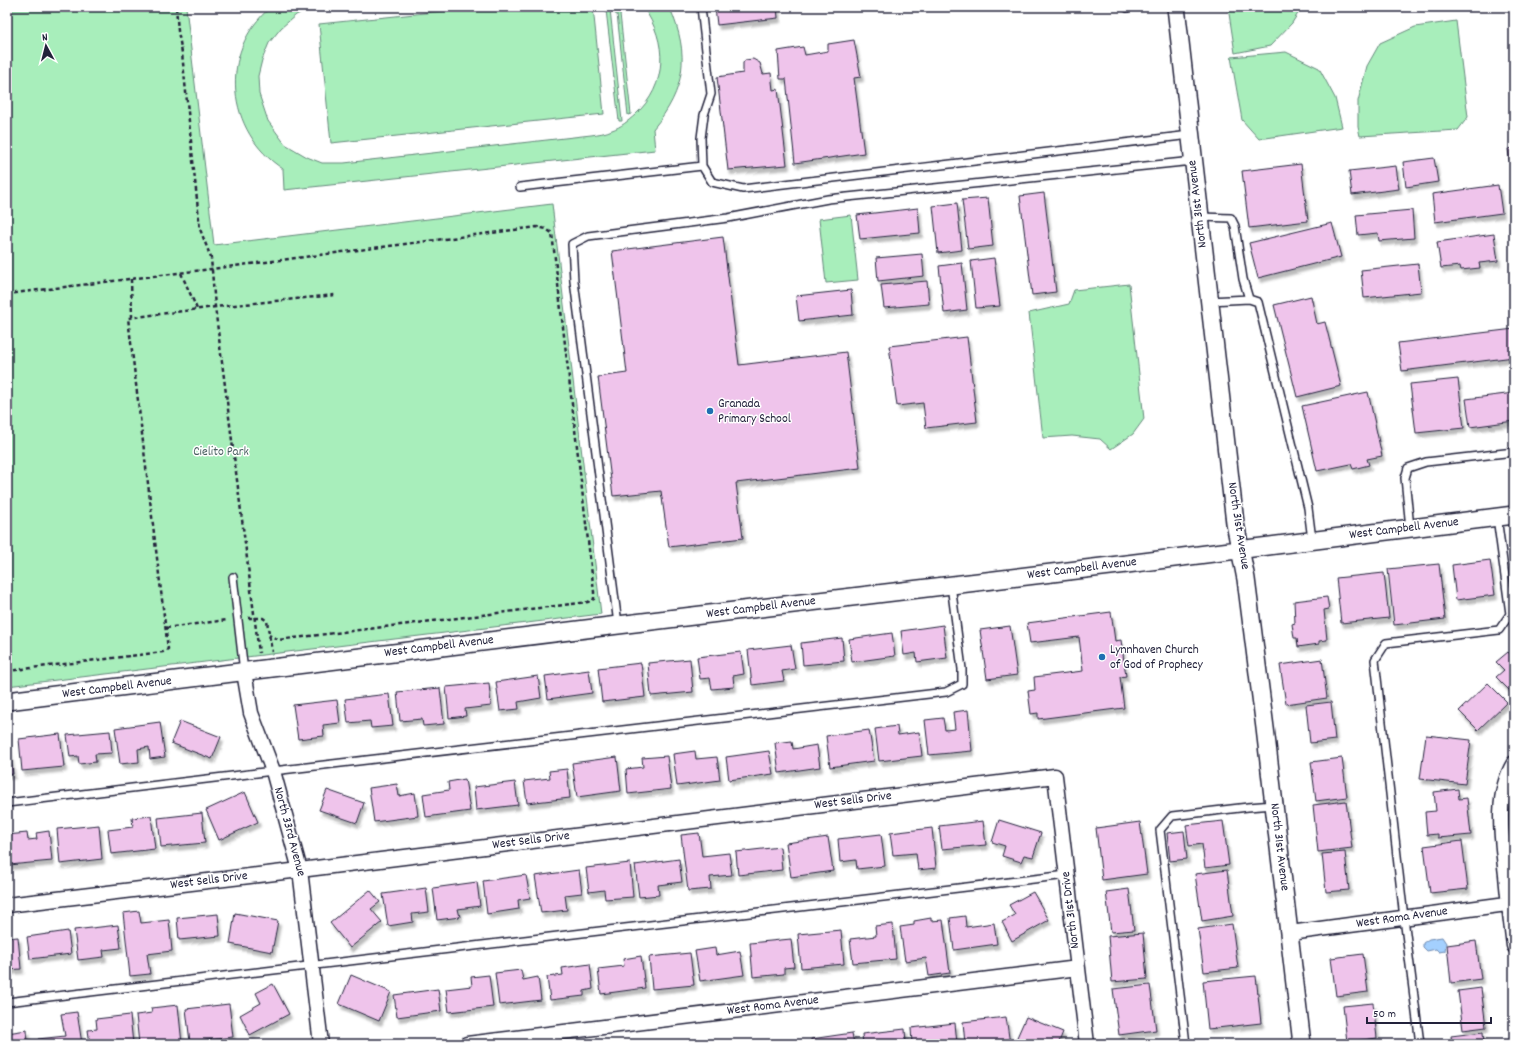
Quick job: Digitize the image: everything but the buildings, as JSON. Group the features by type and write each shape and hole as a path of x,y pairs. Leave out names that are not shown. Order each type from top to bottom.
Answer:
{"street":[{"name":"North 31st Avenue","path":"1176,7 1235,523 1246,579 1290,933 1302,1044"},
{"name":"West Campbell Avenue","path":"7,701 1514,514"},
{"name":"North 33rd Avenue","path":"244,672 251,713 273,770 300,870 321,1044"},
{"path":"1514,763 1509,772 1502,798 1501,829 1511,904 1514,946"},
{"name":"West Sells Drive","path":"7,905 1055,776"},
{"name":"North 31st Drive","path":"1055,776 1087,1044"},
{"name":"West Roma Avenue","path":"1290,933 1511,904"},
{"name":"West Roma Avenue","path":"467,1044 1078,968"}],"lane":[{"path":"701,7 711,94 704,115 701,138 702,166 712,182 743,189 1190,134"},
{"path":"618,625 575,288 572,244 588,236 728,218 828,199 1193,161"},
{"path":"520,186 702,166"},
{"path":"1200,217 1231,218 1235,226 1242,279 1249,299"},
{"path":"1209,301 1249,299 1258,302 1308,508 1312,540"},
{"path":"1410,528 1405,478 1408,468 1426,462 1514,452"},
{"path":"1420,1044 1404,918 1375,660 1386,643 1499,630 1510,614 1497,516"},
{"path":"233,577 244,672"},
{"path":"7,803 273,770 946,692 962,684 962,669 951,585"},
{"path":"1186,1044 1160,830 1172,816 1274,805"},
{"path":"7,1002 1067,875"}],"path":[{"path":"176,7 200,229 209,250 259,653"},
{"path":"7,294 537,227 546,229 552,233 594,599 588,602 279,640 270,635"},
{"path":"181,273 197,309"},
{"path":"132,279 132,317"},
{"path":"7,671 163,652 168,649 128,318 215,307 335,295"},
{"path":"166,628 238,619 263,618 267,621 272,652"}],"green space":[{"name":"Cielito Park","path":"7,7 186,7 214,245 552,204 601,614 7,686"},
{"path":"271,7 317,7 310,8 296,15 281,28 269,43 262,60 258,76 259,94 268,121 285,144 307,157 322,163 344,163 591,135 607,132 618,127 627,122 646,103 654,90 659,77 661,63 657,34 643,7 670,8 680,41 682,56 681,71 678,86 672,100 653,129 655,150 284,190 283,169 264,153 250,134 240,113 236,91 236,68 242,46 254,25"},
{"path":"482,7 593,7 604,114 331,143 319,24"},
{"path":"604,7 612,7 612,9 610,9 622,121 619,121 606,10"},
{"path":"614,7 621,7 622,13 620,14 631,114 628,115 617,14 615,14"},
{"path":"1228,7 1302,7 1292,23 1270,46 1235,53"},
{"path":"1456,21 1468,117 1458,130 1360,136 1358,127 1358,101 1367,66 1380,43 1415,27"},
{"path":"1286,52 1319,68 1335,98 1342,127 1259,139 1242,120 1231,57"},
{"path":"851,215 858,280 826,283 819,219"},
{"path":"1129,284 1144,419 1133,434 1111,449 1100,439 1072,436 1043,438 1029,313 1069,304 1074,290"}],"water":[{"path":"1442,937 1446,943 1445,951 1439,952 1436,949 1427,951 1423,947 1423,943 1429,939"}],"place":[{"name":"Granada Primary School","path":"710,411"},
{"name":"Lynnhaven Church of God of Prophecy","path":"1102,657"}]}
